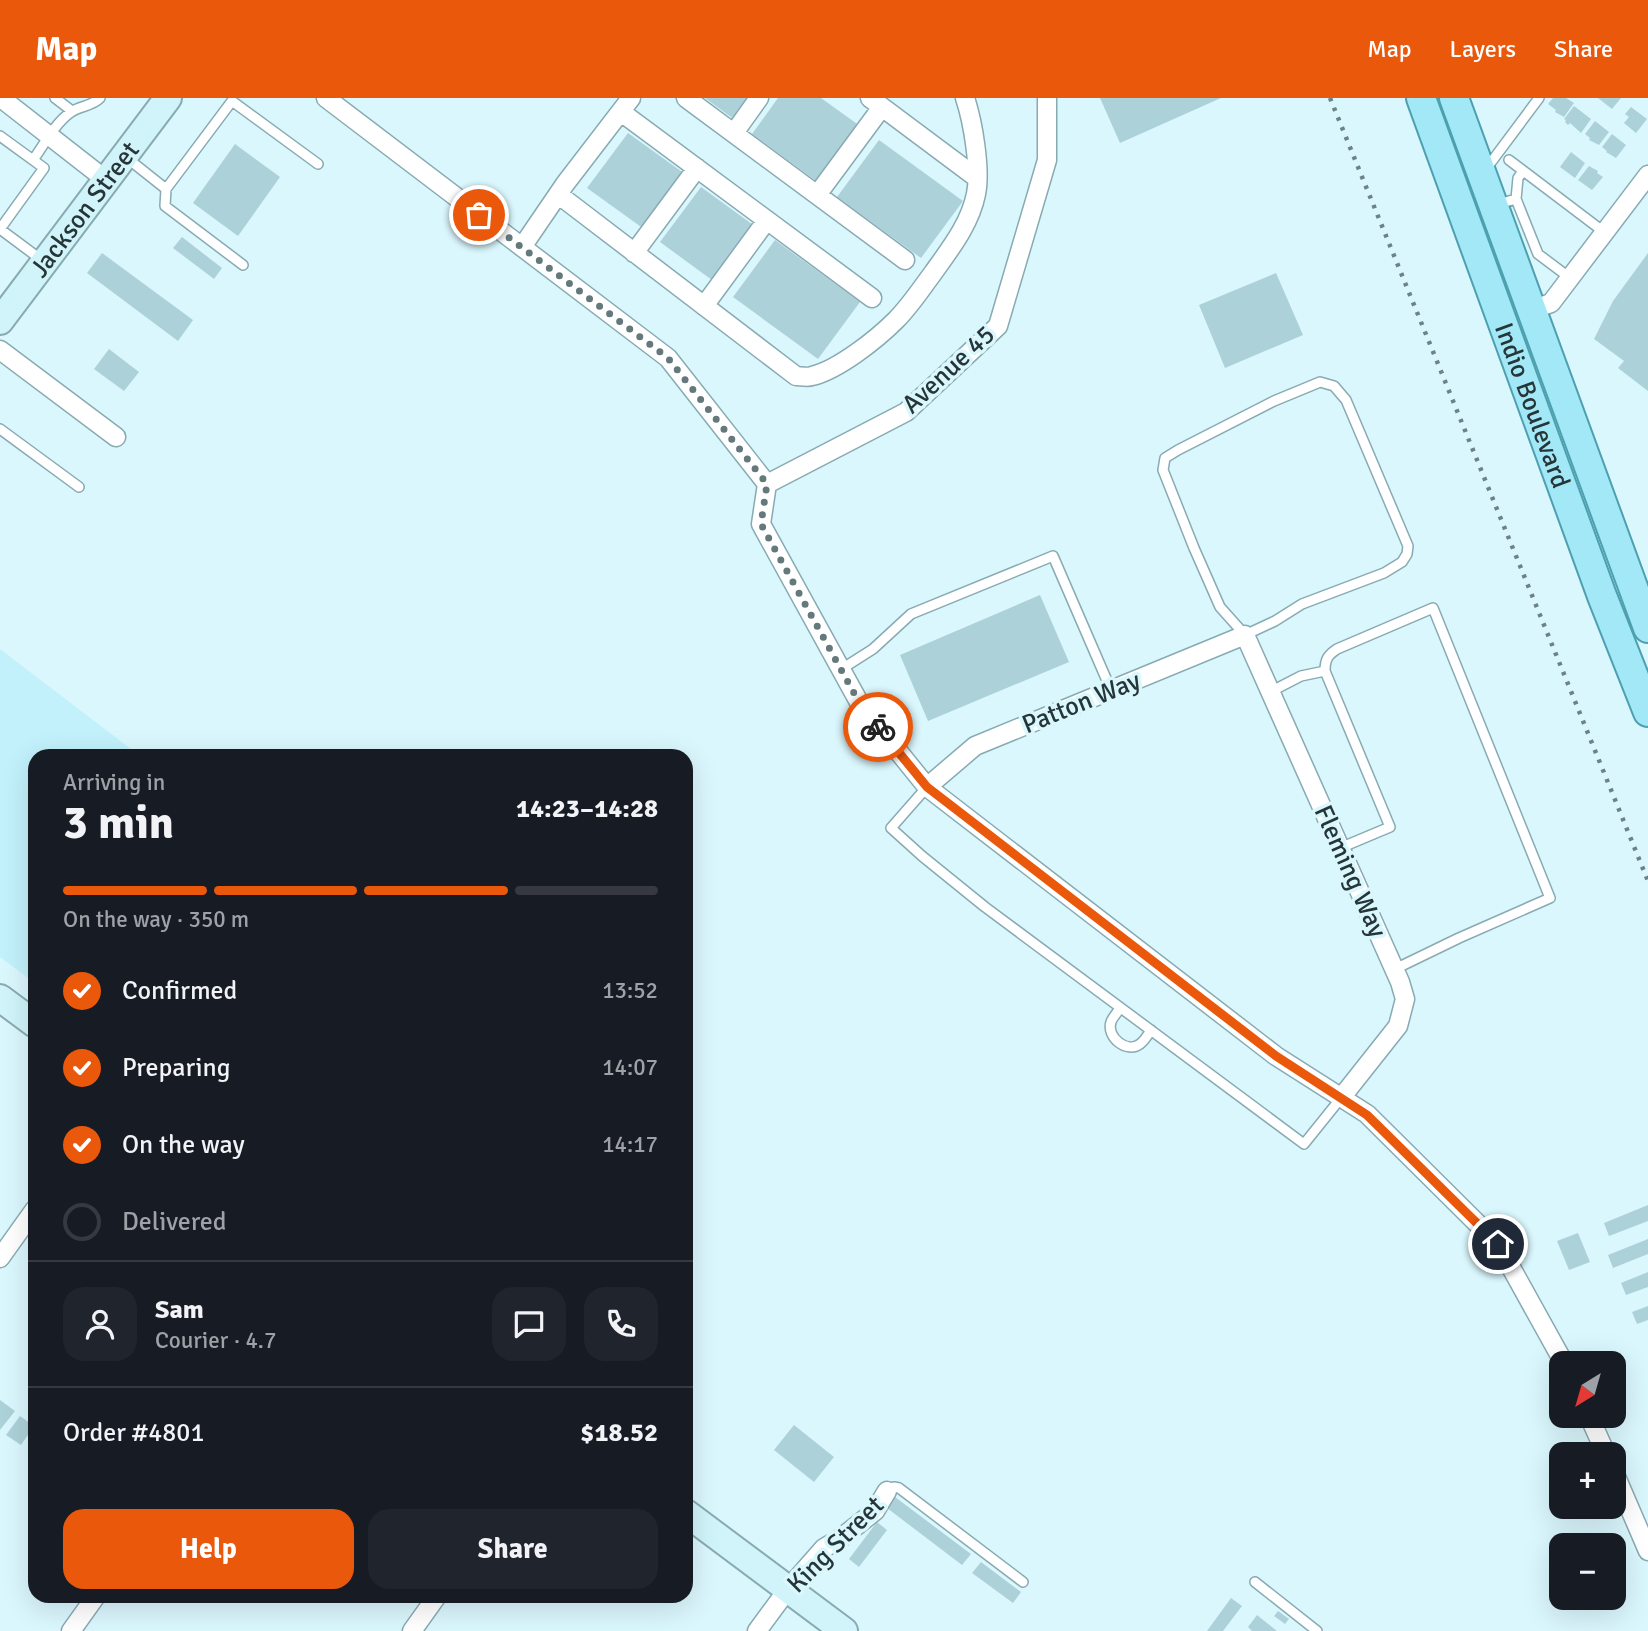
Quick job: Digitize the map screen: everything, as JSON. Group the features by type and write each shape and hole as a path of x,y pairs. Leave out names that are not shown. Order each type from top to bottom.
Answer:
{"main road":[{"name":"Jackson Street","path":"0,321 168,98"},
{"name":"Indio Boulevard","path":"1421,98 1519,372 1648,712"},
{"path":"1440,98 1445,112 1478,164"},
{"name":"Indio Boulevard","path":"1454,98 1478,164 1505,202 1531,310 1646,619"},
{"path":"1447,171 1475,212 1503,289 1515,302 1531,310 1521,336 1519,372"},
{"path":"1556,471 1584,513 1615,593 1627,607 1646,619 1634,643 1633,676"},
{"path":"0,998 28,1019"},
{"path":"693,1518 844,1631"}],"street":[{"path":"326,98 668,358 767,484 761,524 860,704 927,787 1276,1056 1367,1115 1498,1244 1557,1351"},
{"path":"686,98 905,260"},
{"path":"734,133 759,98"},
{"path":"559,195 796,376 810,377 836,366 886,328 913,301 957,238 970,213 977,178 965,98"},
{"name":"Avenue 45","path":"767,484 906,412 998,326 1047,160 1047,98"},
{"path":"1,100 106,180"},
{"path":"817,195 876,103 977,178"},
{"path":"522,247 626,105 697,169 872,298"},
{"path":"634,253 697,169"},
{"path":"1531,310 1551,303 1648,175"},
{"path":"704,306 767,220"},
{"path":"0,350 116,437"},
{"name":"Patton Way","path":"927,787 975,746 1245,635"},
{"name":"Fleming Way","path":"1245,635 1401,982 1405,999 1398,1026 1340,1098"},
{"path":"0,1258 28,1219"},
{"name":"King Street","path":"757,1631 788,1589 824,1548 875,1511 887,1491"},
{"path":"1626,1500 1648,1551"},
{"path":"71,1631 91,1603"},
{"path":"412,1631 432,1603"}],"lane":[{"path":"55,98 72,111"},
{"path":"33,160 64,118 72,111 91,105 100,98"},
{"path":"1478,164 1539,98"},
{"path":"243,265 165,206 166,189 232,101 318,164"},
{"path":"0,136 44,169 0,229 44,262"},
{"path":"124,156 166,189"},
{"path":"1509,160 1604,232"},
{"path":"1523,171 1505,202 1538,254 1570,278"},
{"path":"1320,382 1334,386 1346,400 1408,546 1407,554 1402,562 1384,573 1302,604 1245,635 1220,607 1163,470 1165,458 1274,401 1320,382"},
{"path":"0,429 79,487"},
{"path":"841,670 873,649 911,614 1053,556 1111,690"},
{"path":"1340,848 1390,827 1325,671 1325,662 1337,649 1433,608 1550,898 1395,969"},
{"path":"1270,692 1300,676 1325,671"},
{"path":"927,787 891,828 985,907 1304,1144 1340,1098"},
{"path":"1121,1008 1110,1023 1115,1040 1121,1045 1131,1048 1139,1045 1151,1030"},
{"path":"887,1491 894,1487 899,1488 1023,1582"},
{"path":"1255,1582 1317,1631"}],"shaded area":[{"path":"0,649 131,749 28,749 28,978 0,957"}],"building":[{"path":"705,98 751,98 735,120"},
{"path":"778,98 821,98 860,126 819,183 752,134"},
{"path":"1100,98 1221,98 1120,143"},
{"path":"1553,98 1566,98 1574,103 1564,117 1548,104"},
{"path":"1598,98 1621,98 1612,109"},
{"path":"1574,106 1591,119 1581,133 1564,119"},
{"path":"1631,107 1647,119 1636,133 1624,123 1629,117 1625,114"},
{"path":"1595,121 1609,132 1599,145 1589,140 1585,134"},
{"path":"628,133 685,174 644,229 587,188"},
{"path":"1612,134 1626,145 1616,158 1602,147"},
{"path":"879,140 963,201 921,258 837,197"},
{"path":"235,144 280,177 238,236 193,203"},
{"path":"1571,152 1585,163 1575,178 1560,167"},
{"path":"1589,166 1603,177 1592,190 1578,180"},
{"path":"701,187 756,227 716,283 660,242"},
{"path":"182,237 222,268 214,279 173,248"},
{"path":"775,240 860,302 818,359 733,297"},
{"path":"102,253 193,320 178,341 87,273"},
{"path":"1648,253 1648,391 1618,368 1624,361 1594,339 1613,301"},
{"path":"1276,273 1303,335 1225,368 1199,305"},
{"path":"109,349 139,372 124,391 94,369"},
{"path":"1040,595 1069,662 928,721 900,655"},
{"path":"1648,1205 1648,1221 1609,1236 1604,1223"},
{"path":"1578,1233 1590,1262 1569,1270 1557,1241"},
{"path":"1648,1239 1648,1254 1613,1268 1608,1255"},
{"path":"1648,1272 1648,1287 1626,1295 1621,1283"},
{"path":"1648,1306 1648,1320 1637,1324 1632,1312"},
{"path":"0,1400 15,1411 0,1430"},
{"path":"20,1416 28,1422 28,1435 21,1445 6,1435"},
{"path":"794,1425 834,1457 814,1482 774,1450"},
{"path":"895,1497 971,1554 962,1565 887,1508"},
{"path":"877,1522 887,1530 859,1567 849,1559"},
{"path":"981,1562 1021,1592 1013,1603 972,1573"},
{"path":"1231,1598 1242,1606 1223,1631 1207,1631"},
{"path":"1278,1611 1289,1619 1285,1624 1274,1616"},
{"path":"1257,1615 1277,1631 1252,1631 1248,1627"}],"railway":[{"path":"1330,98 1648,881"}],"way so far":[{"path":"479,215 668,358 767,484 761,524 860,704 878,727"}],"route":[{"path":"878,727 927,787 1276,1056 1367,1115 1498,1244"}]}
